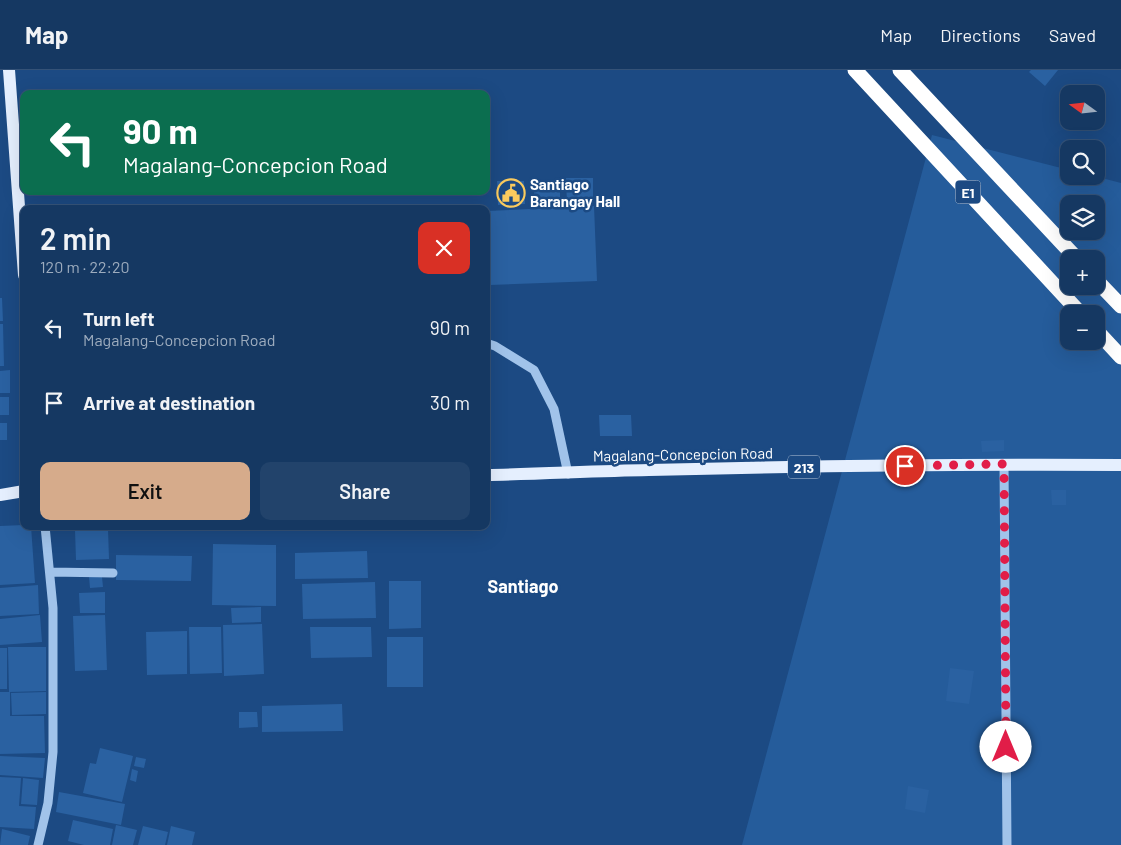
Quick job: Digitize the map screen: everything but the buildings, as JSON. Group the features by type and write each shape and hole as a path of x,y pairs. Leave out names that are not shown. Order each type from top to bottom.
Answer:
{"highway":[{"name":"E1","path":"855,70 1073,305"},
{"name":"E1","path":"900,70 1069,250"},
{"path":"1105,289 1121,306"},
{"path":"1105,340 1121,357"}],"main road":[{"path":"9,70 20,209"},
{"name":"Magalang-Concepcion Road","path":"490,474 568,474 647,470 1004,464 1121,465"},
{"path":"0,495 20,491"}],"street":[{"path":"490,344 534,370 554,409 568,474"},
{"path":"1004,464 1007,845"},
{"path":"38,845 48,803 53,752 53,608 45,530"},
{"path":"50,572 113,573"}],"shaded area":[{"path":"932,135 1060,168 1060,185 1105,185 1105,179 1121,183 1121,845 742,845"}],"place":[{"name":"Santiago Barangay Hall","path":"511,193"}],"district":[{"name":"Santiago","path":"523,586"}],"route":[{"path":"905,466 1004,464 1006,747"}]}
